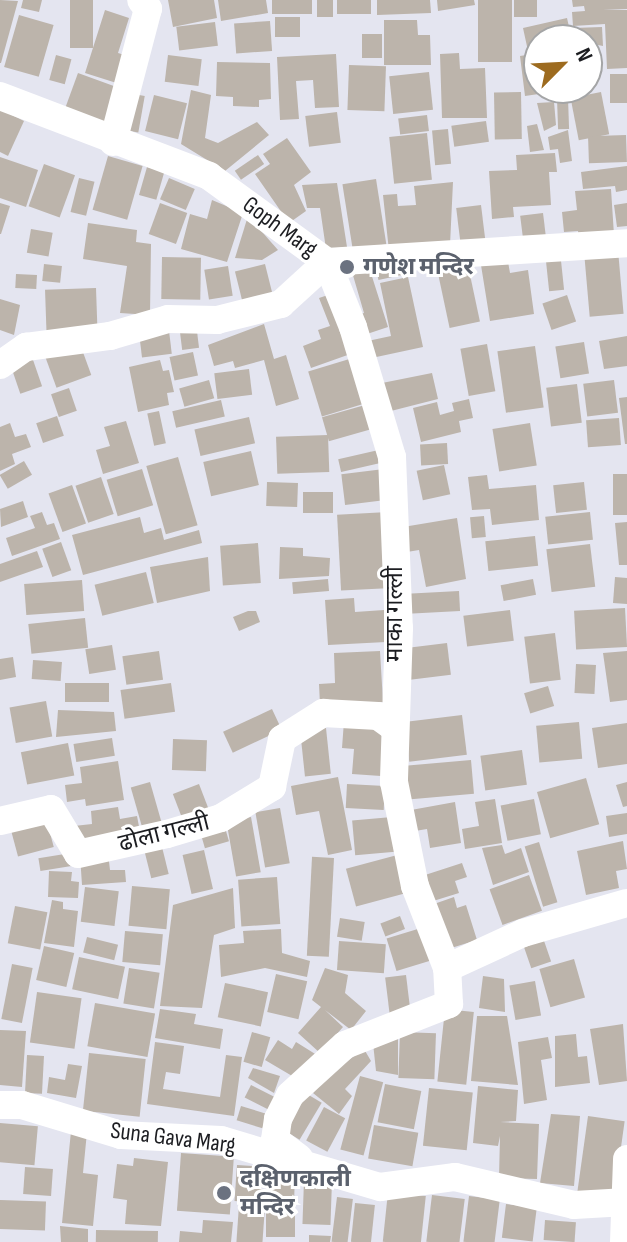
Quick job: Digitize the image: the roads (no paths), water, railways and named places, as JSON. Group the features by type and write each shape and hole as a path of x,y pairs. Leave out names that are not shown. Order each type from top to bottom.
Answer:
{"street":[{"path":"113,142 148,9 141,0"},
{"name":"Goph Marg","path":"0,96 113,142 209,176 327,262 627,243"},
{"path":"0,365 26,347 83,341 168,319 217,320 281,304 327,262"},
{"name":"माका गल्ली","path":"327,262 353,327 392,457 399,628 392,726 394,782 415,886 447,968"},
{"name":"ढोला गल्ली","path":"0,821 51,809 78,854 167,834 221,818 272,787 282,739 323,713 378,716 392,726"},
{"path":"302,1161 275,1140 290,1095 345,1045 449,1004 447,968 523,933 627,903"},
{"name":"Suna Gava Marg","path":"0,1105 22,1105 121,1135 221,1140 302,1161 380,1187 455,1177 574,1205 625,1202"},
{"path":"624,1242 627,1159"}],"place":[{"name":"गणेश मन्दिर","path":"347,267"},
{"name":"दक्षिणकाली मन्दिर","path":"224,1193"}]}
